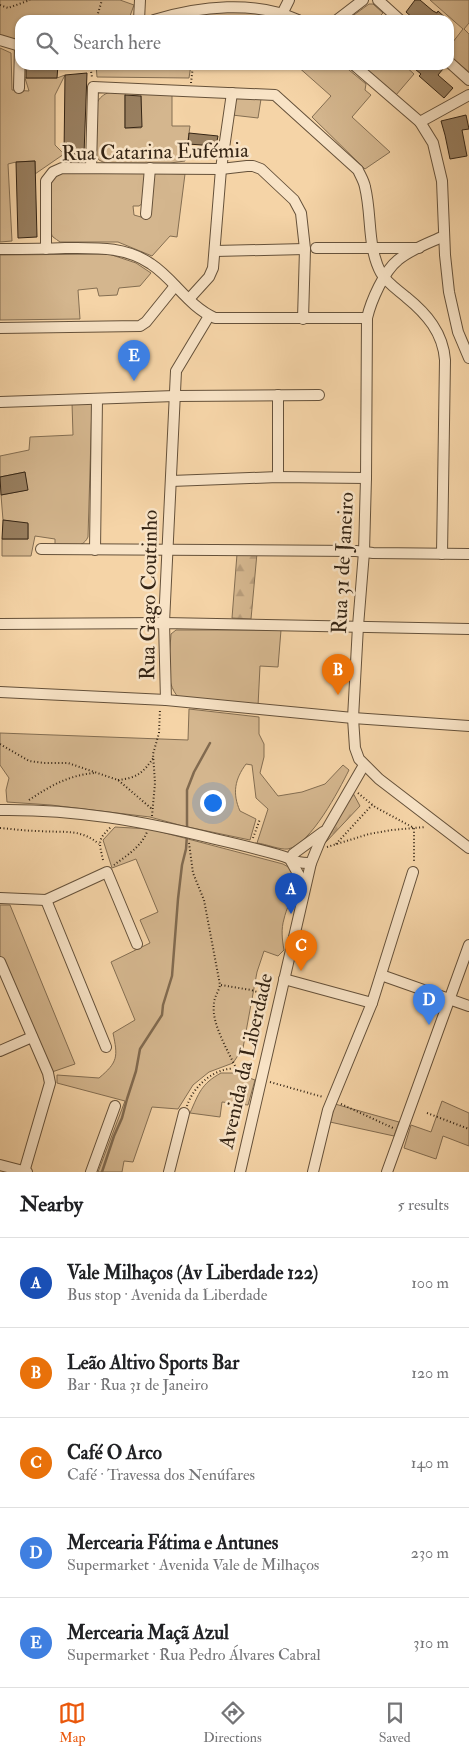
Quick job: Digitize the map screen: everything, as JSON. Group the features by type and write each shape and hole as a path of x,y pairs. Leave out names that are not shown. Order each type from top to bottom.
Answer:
{"street":[{"path":"139,15 140,0"},
{"path":"283,12 289,0"},
{"path":"344,15 363,0"},
{"path":"378,0 394,15"},
{"path":"172,15 214,3 254,4 289,15"},
{"path":"0,40 15,44"},
{"path":"454,66 469,80"},
{"path":"19,70 19,88"},
{"path":"360,70 420,122 433,143 440,168 444,201 446,274 451,304 458,332 469,358"},
{"path":"91,168 93,87 275,95 358,170 365,186 373,247 384,279 408,298 430,320 437,329 444,348 446,360 442,554"},
{"path":"189,299 211,273 232,93"},
{"path":"420,122 469,95"},
{"name":"Rua Catarina Eufémia","path":"46,249 46,182 49,176 62,168 222,169 253,166 261,169 298,206 305,249 303,319"},
{"path":"146,214 150,168"},
{"name":"Rua 31 de Janeiro","path":"444,236 398,260 384,279 367,318 364,552 353,718 354,748 358,758 364,765 436,824 469,848"},
{"path":"0,249 105,248 125,252 152,264 209,316 222,319 367,318"},
{"name":"Rua 31 de Janeiro","path":"316,248 420,248"},
{"path":"215,251 305,249"},
{"path":"0,328 140,326 146,322 176,286"},
{"name":"Rua Gago Coutinho","path":"209,316 177,368 167,551 162,699 353,718 469,726"},
{"path":"278,395 278,477"},
{"path":"0,402 175,396 320,395"},
{"path":"95,550 97,398"},
{"path":"171,481 278,477 366,478"},
{"path":"41,550 469,554"},
{"path":"0,624 164,623 469,628"},
{"path":"0,692 162,699"},
{"name":"Avenida da Liberdade","path":"240,1172 311,863 326,830 364,765"},
{"path":"0,810 74,812 118,818 250,847 289,857 301,864 311,863"},
{"path":"289,857 326,830"},
{"path":"289,857 305,886"},
{"path":"0,898 46,900 107,872 137,944"},
{"path":"313,1172 328,1110 372,1003 413,872"},
{"path":"46,900 106,1047"},
{"path":"386,1172 469,945"},
{"path":"0,962 48,1073 50,1083 25,1172 0,1165"},
{"path":"381,975 469,1006"},
{"path":"284,979 372,1003"},
{"path":"0,1051 32,1037"},
{"path":"92,1172 115,1106"},
{"path":"168,1172 184,1113"}],"path":[{"path":"0,5 8,8 30,0"},
{"path":"98,15 102,0"},
{"path":"91,70 93,87"},
{"path":"190,91 192,70"},
{"path":"107,872 130,854 144,839 151,824 155,783 155,743 159,733 162,699"},
{"path":"0,744 29,761 68,763 118,780 153,810"},
{"path":"118,780 132,779 144,770 154,757"},
{"path":"25,803 48,787 69,778 97,772"},
{"path":"351,785 366,801 414,828"},
{"path":"336,844 372,805"},
{"path":"103,860 99,844 101,836 118,818"},
{"path":"250,847 260,819"},
{"path":"316,849 370,834 432,827 436,824"},
{"path":"0,828 41,832 74,831 92,838 99,844"},
{"path":"413,872 414,828"},
{"path":"191,833 189,843 193,873 204,900 220,985 214,1001 214,1011 222,1040 236,1069"},
{"path":"220,985 251,990 280,998"},
{"path":"184,1113 192,1093 206,1079 218,1071 236,1069 261,1080"},
{"path":"427,1114 469,1129"}],"green space":[{"path":"0,0 120,0 134,5 130,15 15,15 15,40 0,35"},
{"path":"430,0 469,0 469,23 464,29 469,34 469,72 454,59 454,41 463,29 454,21 454,15 447,15"},
{"path":"369,4 373,4 383,13 381,15 354,15"},
{"path":"245,9 269,15 199,15"},
{"path":"0,48 11,53 12,90 29,91 25,78 57,78 65,75 55,95 55,145 64,154 35,174 35,161 8,164 12,241 0,242"},
{"path":"96,70 190,70 189,78 97,77"},
{"path":"302,70 349,70 366,84 365,90 371,95 352,117 390,152 365,169 312,117 331,96"},
{"path":"367,70 410,70 414,74 396,95"},
{"path":"111,92 125,93 125,128 141,128 141,93 172,93 172,126 190,126 185,161 170,163 105,163 99,160 96,155 96,106 102,96"},
{"path":"233,97 261,99 258,118 232,115"},
{"path":"64,172 143,172 146,175 143,203 139,206 133,206 134,215 148,219 153,176 156,173 185,174 177,237 170,236 152,256 118,242 60,242 51,233 49,219 50,193 51,180 57,174"},
{"path":"109,254 136,263 151,273 140,286 119,288 117,295 99,296 97,288 78,290 80,319 0,320 0,255"},
{"path":"72,403 92,403 88,537 82,544 70,546 55,545 55,539 35,536 31,556 2,556 2,539 28,539 28,524 3,520 1,495 27,490 25,472 0,477 0,456 29,450 30,437 73,435"},
{"path":"257,553 251,619 232,618 237,554"},
{"path":"176,630 281,630 278,667 260,666 258,706 179,698 174,691 169,676 171,634"},
{"path":"189,709 259,717 259,734 264,744 264,757 260,773 278,796 302,792 325,784 343,765 349,770 315,827 297,845 288,849 281,849 257,843 268,809 256,798 252,765 246,764 239,775 235,792 240,811 256,819 250,840 150,817 51,805 7,802 6,790 9,778 0,765 0,733 188,740"},
{"path":"353,793 360,806 326,842"},
{"path":"115,827 150,829 283,864 294,875 295,882 283,923 284,950 278,956 264,951 257,972 243,1048 233,1063 209,1072 193,1085 178,1109 152,1107 133,1162 124,1161 122,1172 98,1172 125,1101 57,1083 57,1075 99,1078 110,1068 116,1054 113,1033 135,1020 111,962 150,943 140,920 158,912 136,859 112,868 103,840"},
{"path":"0,905 10,905 75,1064 52,1072 0,956"},
{"path":"221,1073 236,1073 255,1080 248,1105 222,1102 220,1117 190,1113 198,1094 209,1081"},
{"path":"442,1101 469,1113 469,1146 443,1136 436,1159 404,1148 411,1125 431,1132"},
{"path":"335,1104 399,1122 394,1136 330,1122"}],"building":[{"path":"415,0 420,0 433,11 437,13 438,11 442,15 409,15 406,12"},
{"path":"26,70 58,70 57,78 26,78"},
{"path":"416,70 442,70 438,75 453,88 444,98 419,76 421,74"},
{"path":"87,73 84,154 64,154 65,75"},
{"path":"125,95 141,96 142,127 125,128"},
{"path":"466,115 469,129 462,130 467,156 450,159 441,121"},
{"path":"189,133 218,136 216,146 188,144"},
{"path":"35,161 37,237 18,238 16,162"},
{"path":"25,472 28,490 1,495 0,477"},
{"path":"3,520 28,523 28,539 2,539"}],"waterway":[{"path":"187,829 187,790 194,772 210,743"},
{"path":"102,1172 122,1118 136,1071 140,1049 162,1015 163,1005 172,976 178,899 187,835"}],"place":[{"name":"Mercearia Maçã Azul","path":"134,381"},
{"name":"Leão Altivo Sports Bar","path":"338,695"},
{"name":"Vale Milhaços (Av Liberdade 122)","path":"291,914"},
{"name":"Café O Arco","path":"301,971"},
{"name":"Mercearia Fátima e Antunes","path":"429,1025"}]}
